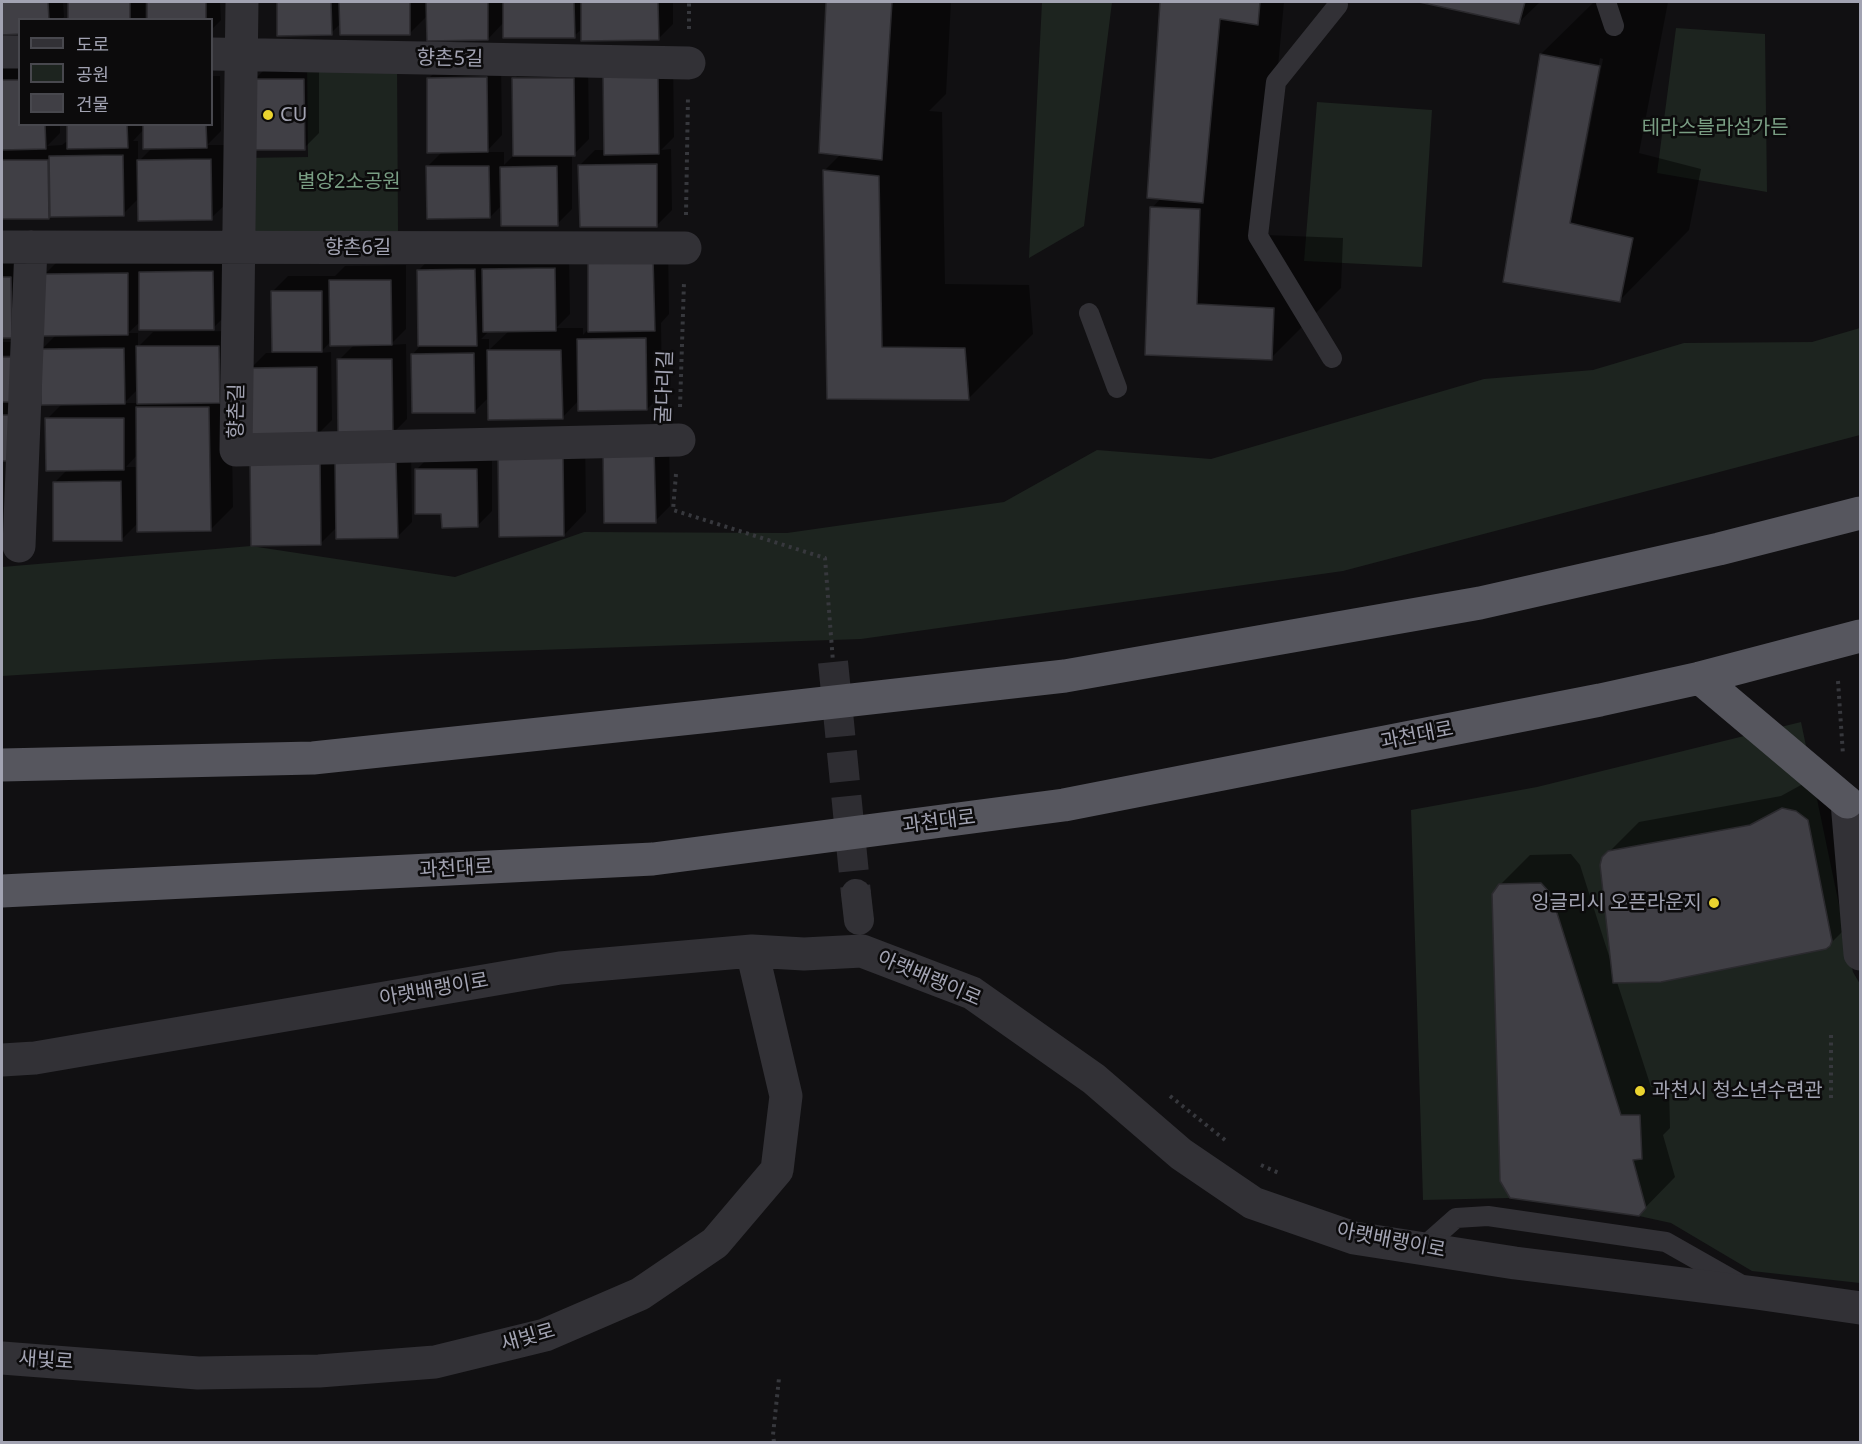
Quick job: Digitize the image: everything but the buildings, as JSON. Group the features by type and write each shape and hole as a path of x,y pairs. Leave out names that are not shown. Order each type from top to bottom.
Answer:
{"highway":[{"path":"2,765 313,758 1065,676 1480,603 1719,549 1860,513"},
{"name":"과천대로","path":"2,891 653,859 1064,805 1600,700 1700,678 1860,636"},
{"path":"1700,678 1847,802"}],"street":[{"name":"향촌길","path":"242,2 226,55 239,247 237,450 679,440"},
{"path":"2,52 18,52"},
{"name":"향촌5길","path":"226,55 689,63"},
{"name":"향촌6길","path":"20,546 16,247 685,248"},
{"path":"1847,802 1860,954"},
{"name":"아랫배랭이로","path":"2,1060 35,1058 560,968 752,951 804,954 862,951 972,993 1094,1079 1181,1154 1253,1203 1354,1238 1515,1263 1860,1308"},
{"name":"새빛로","path":"2,1358 198,1373 319,1371 435,1362 545,1335 640,1294 715,1243 777,1170 786,1096 752,951"}],"lane":[{"path":"1606,2 1614,26"},
{"path":"1332,358 1258,236 1276,82 1338,4"},
{"path":"1089,313 1117,388"},
{"path":"1421,1249 1456,1218 1488,1216 1666,1242 1756,1293"}],"path":[{"name":"굴다리길","path":"689,2 685,248 679,440 674,510 825,558 833,662"},
{"path":"1838,681 1847,802"},
{"path":"1830,1098 1832,1032"},
{"path":"1168,1095 1232,1146"},
{"path":"1251,1160 1291,1179"},
{"path":"774,1443 779,1378"}],"green space":[{"path":"1042,2 1112,2 1084,226 1029,258"},
{"name":"테라스블라섬가든","path":"1676,28 1765,34 1767,192 1657,173"},
{"name":"별양2소공원","path":"307,61 397,61 398,231 244,232 243,158 308,157"},
{"path":"1317,102 1432,110 1422,267 1304,261"},
{"path":"1860,328 1860,435 1343,571 861,639 275,659 2,676 2,567 251,546 455,577 584,532 787,533 1004,502 1097,450 1211,459 1484,379 1593,370 1684,343 1812,342"},
{"name":"과천시 청소년수련관","path":"1801,722 1853,972 1860,984 1860,1283 1752,1271 1671,1223 1639,1216 1510,1198 1423,1200 1411,810 1537,787"}],"tunnel":[{"path":"833,662 856,894"}],"place":[{"name":"CU","path":"268,115"},
{"name":"잉글리시 오픈라운지","path":"1714,903"},
{"name":"과천시 청소년수련관","path":"1640,1091"}]}
